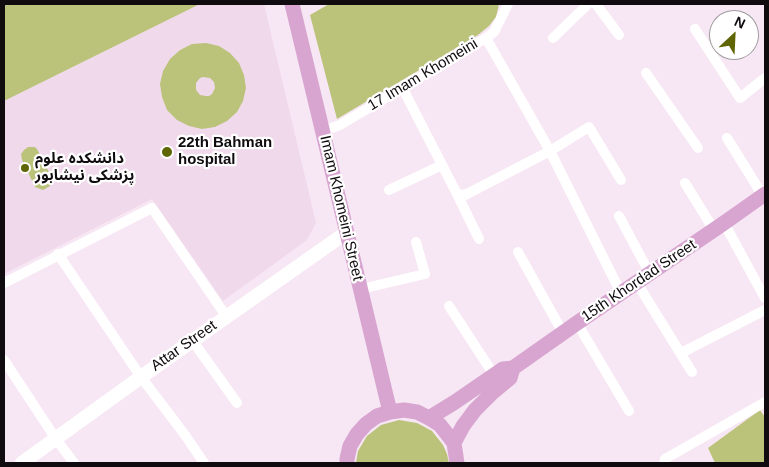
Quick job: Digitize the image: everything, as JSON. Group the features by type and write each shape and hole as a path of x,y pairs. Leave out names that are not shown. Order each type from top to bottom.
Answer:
{"main road":[{"name":"Imam Khomeini Street","path":"292,4 390,412"},
{"name":"15th Khordad Street","path":"429,418 503,369 513,368 764,195"},
{"name":"15th Khordad Street","path":"454,443 463,426 475,410 510,378 513,368"},
{"path":"346,462 350,446 366,424 377,416 404,410 417,412 440,425 454,443 457,463"}],"street":[{"name":"17 Imam Khomeini","path":"323,131 340,125 486,38 494,32 508,4"},
{"path":"553,38 588,4"},
{"path":"596,4 619,35"},
{"path":"695,29 740,98 765,78"},
{"path":"486,38 550,152 621,293"},
{"path":"646,73 698,148"},
{"path":"402,87 480,239"},
{"path":"457,194 465,195 550,152 589,127 621,180"},
{"path":"727,138 764,195"},
{"path":"389,190 442,165"},
{"path":"685,183 719,227 765,298"},
{"path":"4,283 152,208 226,316"},
{"path":"619,216 650,274"},
{"name":"Attar Street","path":"22,463 192,340 347,232"},
{"path":"361,289 425,274 416,242"},
{"path":"518,252 564,333"},
{"path":"58,254 141,377 204,463"},
{"path":"637,283 692,372"},
{"path":"450,306 494,375"},
{"path":"681,353 765,310"},
{"path":"577,323 629,411"},
{"path":"192,340 237,403"},
{"path":"4,360 74,463"},
{"path":"664,463 665,459 765,402"}],"shaded area":[{"name":"22th Bahman hospital","path":"200,4 264,4 316,223 307,240 223,301 152,199 4,274 4,101"}],"green space":[{"path":"4,4 200,4 4,101"},
{"path":"329,4 499,4 496,17 478,35 337,119 310,15"},
{"path":"206,43 219,46 230,53 239,63 244,75 246,88 243,101 237,112 227,121 215,127 202,129 189,126 177,120 167,110 162,97 160,84 163,71 170,59 180,50 192,44","holes":["200,78 210,78 214,82 215,88 212,94 209,96 200,95 196,90 196,83"]},
{"path":"28,147 35,147 37,149 53,180 50,186 43,190 35,187 22,160 21,154"},
{"path":"760,410 765,417 765,463 715,463 708,448"},
{"path":"399,420 417,423 432,431 443,445 449,463 356,463 358,451 367,436 381,425"}],"place":[{"name":"22th Bahman hospital","path":"167,152"},
{"name":"دانشکده علوم پزشکی نیشابور","path":"25,168"}]}
